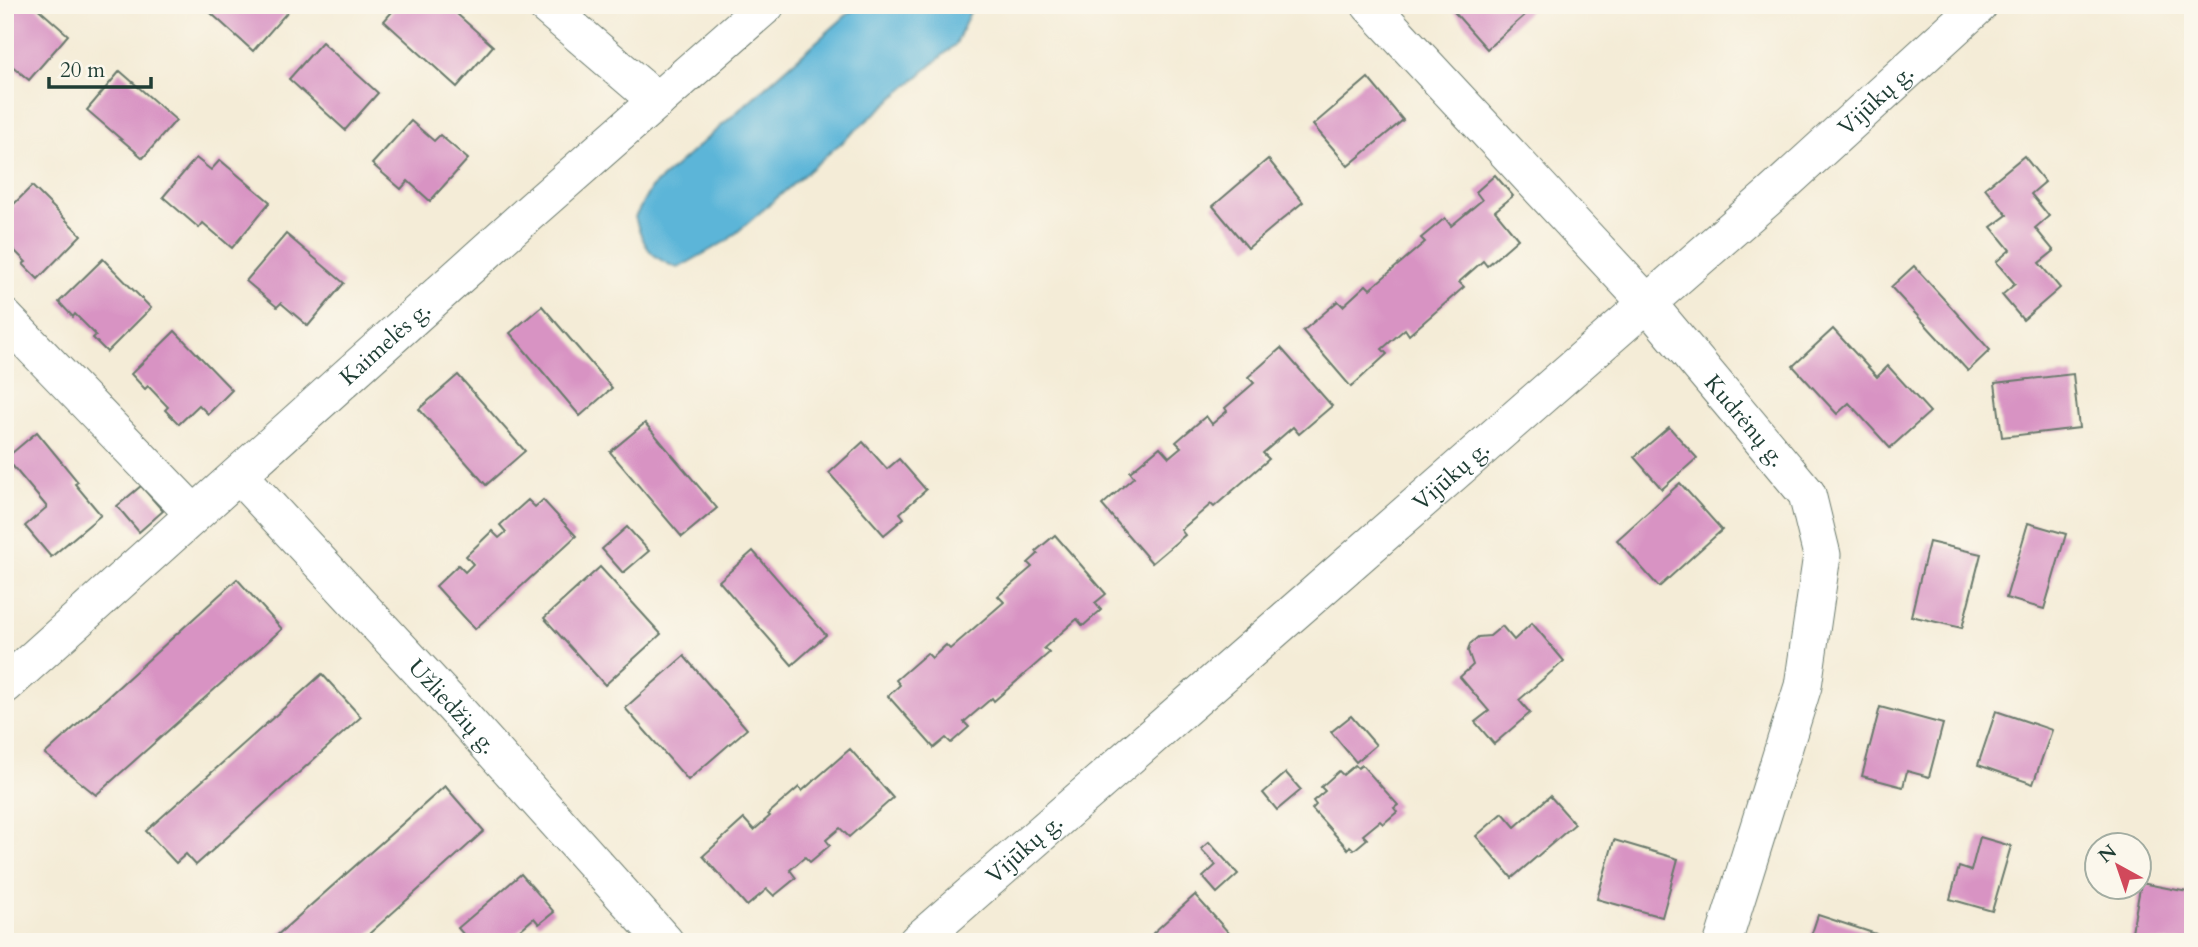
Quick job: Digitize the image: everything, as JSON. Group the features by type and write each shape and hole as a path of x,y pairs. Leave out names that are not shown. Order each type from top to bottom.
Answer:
{"street":[{"path":"545,5 657,101"},
{"name":"Kaimelės g.","path":"5,685 529,213 766,5"},
{"name":"Kudrėnų g.","path":"1370,5 1647,304 1807,494 1822,555 1803,686 1724,942"},
{"name":"Vijūkų g.","path":"917,942 1647,304 1979,5"},
{"path":"5,318 194,513"},
{"name":"Užliedžių g.","path":"239,475 454,707 665,942"}],"water":[{"path":"858,5 973,5 956,44 728,240 678,268 660,260 644,243 635,217 651,188"}],"building":[{"path":"14,5 34,5 68,35 29,80 5,60 5,15"},
{"path":"202,5 285,5 290,9 253,51"},
{"path":"398,5 447,5 493,46 457,87 384,21"},
{"path":"1448,5 1536,5 1487,49"},
{"path":"322,42 378,93 345,130 289,79"},
{"path":"120,71 176,120 143,158 87,110"},
{"path":"1368,78 1403,120 1348,166 1313,125"},
{"path":"411,121 434,141 440,135 468,159 430,201 408,181 401,189 372,164"},
{"path":"2024,156 2045,182 2031,194 2049,216 2035,228 2054,251 2039,263 2060,288 2023,320 2002,295 2015,284 1996,262 2010,250 1991,227 2007,215 1985,188"},
{"path":"196,158 211,170 220,160 270,202 232,248 203,223 199,228 163,197"},
{"path":"1268,159 1303,202 1248,248 1213,206"},
{"path":"1495,175 1513,196 1495,211 1518,239 1487,266 1483,261 1459,282 1464,287 1409,335 1405,329 1382,349 1387,354 1351,387 1303,331 1338,301 1343,306 1366,285 1370,289 1425,242 1421,238 1445,218 1451,226 1482,200 1476,192"},
{"path":"32,186 81,235 38,279 5,241 5,213"},
{"path":"286,234 344,283 308,326 281,303 277,307 246,281"},
{"path":"103,259 151,308 107,352 93,338 96,335 59,302"},
{"path":"1914,266 1990,350 1968,371 1891,287"},
{"path":"542,306 612,388 580,416 510,333"},
{"path":"1833,329 1877,377 1888,366 1930,412 1890,448 1849,403 1837,414 1793,366"},
{"path":"175,331 232,390 208,414 199,405 179,424 165,410 168,407 148,386 145,389 131,374"},
{"path":"1281,348 1332,406 1299,434 1293,427 1263,453 1269,459 1214,507 1211,504 1181,530 1185,535 1152,563 1102,505 1134,477 1130,472 1160,447 1169,457 1181,447 1176,442 1206,416 1212,424 1227,411 1225,408 1254,383 1248,377"},
{"path":"2073,374 2079,428 2002,437 1995,383"},
{"path":"458,375 525,451 486,485 419,409"},
{"path":"645,423 717,508 682,537 610,452"},
{"path":"1669,427 1697,458 1662,489 1634,457"},
{"path":"37,432 101,515 51,557 25,526 47,507 6,458"},
{"path":"863,442 887,469 899,459 926,490 900,513 904,518 884,535 829,473"},
{"path":"1680,483 1722,530 1659,587 1617,540"},
{"path":"141,486 163,511 139,532 117,506"},
{"path":"528,500 535,507 543,500 576,536 475,629 436,586 458,565 465,572 473,564 466,556 492,531 499,538 506,532 500,525"},
{"path":"2028,523 2066,534 2044,609 2006,598"},
{"path":"627,527 649,551 623,573 602,549"},
{"path":"1055,535 1106,594 1095,603 1101,610 1083,626 1077,619 1044,648 1049,653 994,701 992,698 964,722 969,727 951,743 946,738 934,748 888,696 900,685 896,680 927,653 932,658 946,645 950,649 1004,602 998,596 1032,567 1028,563 1038,554 1036,551"},
{"path":"1929,542 1981,554 1962,628 1911,616"},
{"path":"753,551 826,635 792,665 719,581"},
{"path":"600,567 661,634 605,685 544,618"},
{"path":"237,579 282,629 96,795 45,754"},
{"path":"1532,623 1564,661 1519,700 1530,713 1494,744 1475,722 1489,711 1460,677 1473,665 1468,651 1470,644 1478,637 1490,636 1502,626 1514,640"},
{"path":"684,656 747,729 688,780 625,708"},
{"path":"322,674 361,717 196,865 186,854 176,863 146,831"},
{"path":"1880,707 1943,724 1929,777 1907,771 1903,787 1862,776"},
{"path":"1996,711 2052,730 2033,784 1978,765"},
{"path":"1351,716 1376,745 1356,762 1331,732"},
{"path":"850,749 893,798 849,837 840,828 826,840 830,845 810,862 805,857 790,870 796,878 774,896 767,889 747,906 703,856 744,819 754,830 799,787 802,791"},
{"path":"1355,765 1358,768 1362,765 1398,805 1394,808 1397,812 1363,835 1367,839 1354,850 1350,846 1348,849 1312,809 1316,805 1313,801 1325,791 1321,787 1339,771 1343,775"},
{"path":"1286,773 1301,790 1277,810 1263,793"},
{"path":"445,786 484,831 360,942 277,942 274,938"},
{"path":"1550,796 1575,824 1512,878 1476,836 1503,813 1515,827"},
{"path":"1980,837 2011,846 1992,911 1950,899 1959,867 1971,871"},
{"path":"1614,840 1678,859 1662,917 1597,899"},
{"path":"1209,842 1238,874 1217,893 1203,877 1216,865 1201,849"},
{"path":"521,874 554,912 539,924 534,918 506,942 470,942 458,928"},
{"path":"2152,885 2193,893 2193,942 2130,942 2137,902 2152,902"},
{"path":"1195,895 1237,942 1155,942 1158,939 1153,933"},
{"path":"1818,915 1876,934 1874,942 1809,942"}]}
